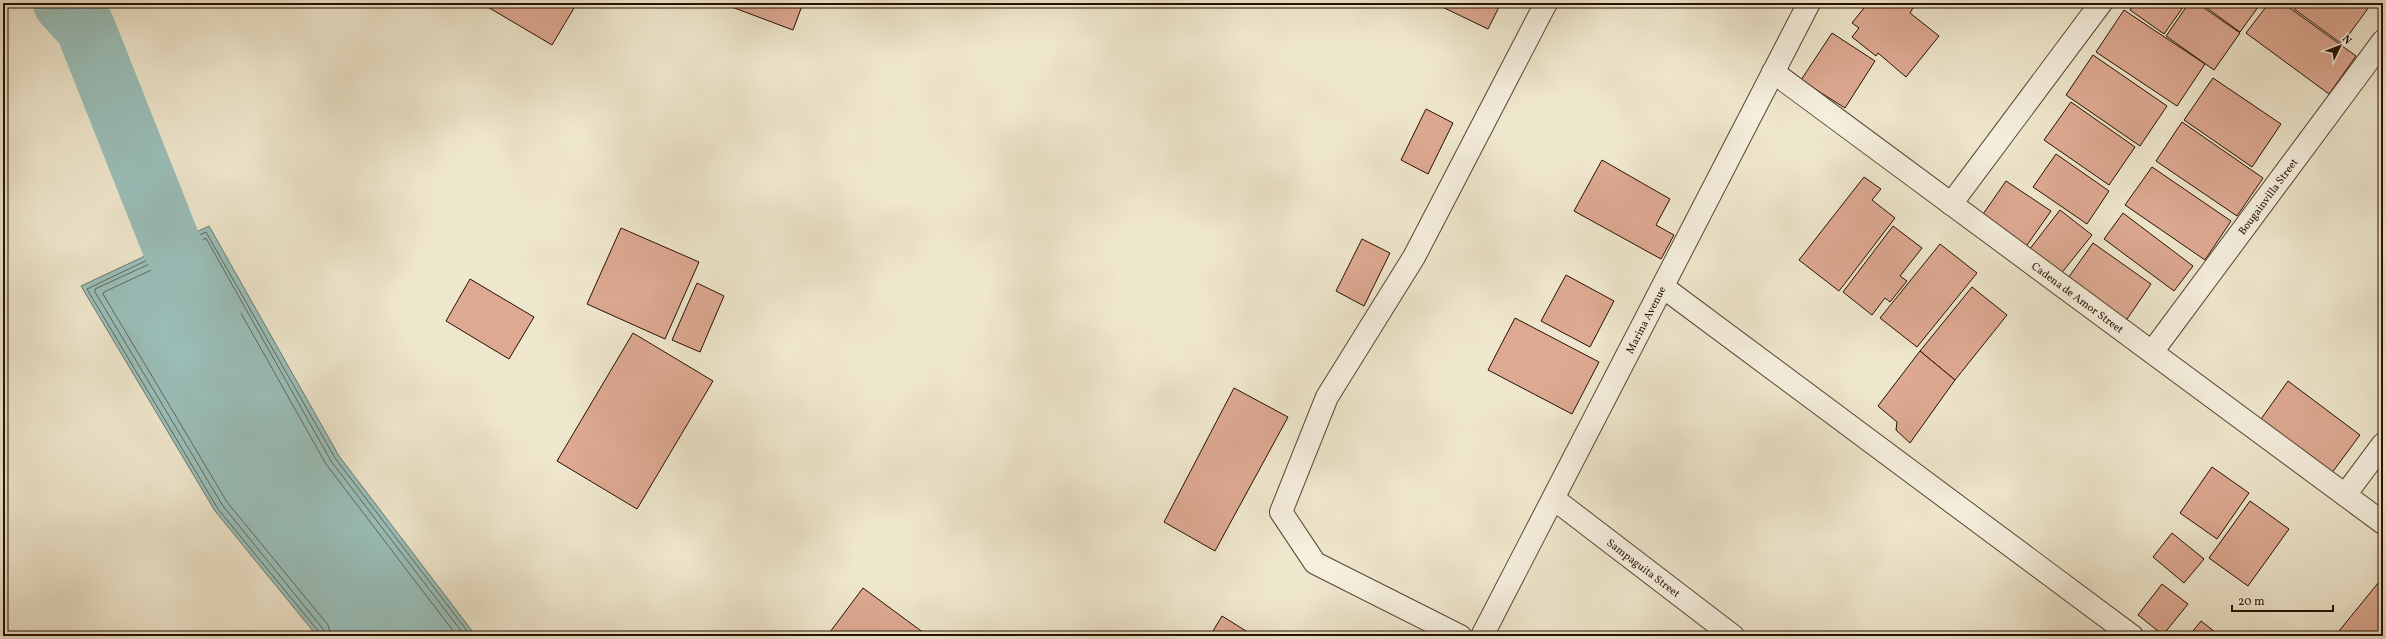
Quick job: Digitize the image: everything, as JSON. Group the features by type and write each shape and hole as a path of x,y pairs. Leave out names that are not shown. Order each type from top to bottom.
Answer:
{"street":[{"path":"1460,636 1315,563 1281,512 1327,397 1414,257 1546,3"},
{"name":"Marina Avenue","path":"1482,636 1809,3"},
{"path":"1951,204 2101,3"},
{"name":"Bougainvilla Street","path":"2152,352 2383,41"},
{"name":"Cadena de Amor Street","path":"1773,72 2383,522"},
{"path":"1663,287 2132,636"},
{"path":"2345,495 2383,444"},
{"name":"Sampaguita Street","path":"1554,499 1733,636"}],"water":[{"path":"209,226 339,456 476,636 317,636 215,511 81,286"}],"building":[{"path":"481,3 577,3 552,45"},
{"path":"721,3 803,3 793,30"},
{"path":"1434,3 1501,3 1488,29"},
{"path":"1868,3 1907,3 1913,8 1910,13 1939,36 1906,77 1878,53 1876,56 1852,37 1859,28 1852,23"},
{"path":"2135,3 2186,3 2164,34 2130,10"},
{"path":"2189,3 2197,3 2240,33 2214,70 2166,36"},
{"path":"2200,3 2261,3 2240,32"},
{"path":"2269,3 2283,3 2356,56 2329,94 2246,33"},
{"path":"2298,3 2363,3 2369,7 2342,44 2294,9"},
{"path":"2124,10 2205,64 2177,106 2096,52"},
{"path":"1832,33 1875,61 1845,108 1801,80"},
{"path":"2093,55 2167,106 2140,146 2066,95"},
{"path":"2213,78 2281,124 2252,167 2184,120"},
{"path":"2071,102 2135,147 2109,185 2044,140"},
{"path":"1426,109 1453,123 1428,174 1401,160"},
{"path":"2182,122 2263,178 2237,216 2156,161"},
{"path":"2056,154 2109,191 2087,224 2033,187"},
{"path":"1602,160 1670,199 1656,225 1674,235 1661,259 1574,211"},
{"path":"2152,167 2231,221 2205,260 2125,205"},
{"path":"1864,177 1881,189 1872,200 1895,218 1839,291 1799,260"},
{"path":"2006,181 2051,211 2025,248 1981,217"},
{"path":"2060,210 2092,235 2060,275 2029,250"},
{"path":"2123,213 2193,266 2174,291 2104,239"},
{"path":"1893,226 1922,248 1900,276 1907,281 1890,302 1885,298 1872,315 1843,292"},
{"path":"621,228 699,262 665,339 587,304"},
{"path":"1362,239 1390,253 1364,306 1336,291"},
{"path":"2093,243 2151,284 2125,322 2066,281"},
{"path":"1940,244 1977,273 1917,347 1880,318"},
{"path":"1566,275 1614,301 1590,347 1541,321"},
{"path":"470,279 534,317 509,359 446,321"},
{"path":"697,283 724,296 700,352 672,340"},
{"path":"1972,287 2007,315 1955,380 1920,351"},
{"path":"1515,318 1599,362 1572,414 1488,370"},
{"path":"633,333 713,381 637,509 557,461"},
{"path":"1920,351 1955,380 1910,443 1896,430 1897,422 1878,406"},
{"path":"2288,381 2360,435 2331,474 2259,422"},
{"path":"1234,388 1288,417 1215,551 1164,522"},
{"path":"2212,467 2249,493 2217,539 2180,513"},
{"path":"2250,501 2289,529 2248,586 2209,558"},
{"path":"2172,533 2204,559 2184,583 2153,557"},
{"path":"2383,577 2383,632 2380,636 2335,636"},
{"path":"2162,584 2188,604 2163,635 2138,615"},
{"path":"863,588 928,636 827,636"},
{"path":"1222,616 1254,636 1210,636"},
{"path":"2201,621 2220,636 2189,636"}],"waterway":[{"path":"63,3 85,27 171,244 211,316"}]}
